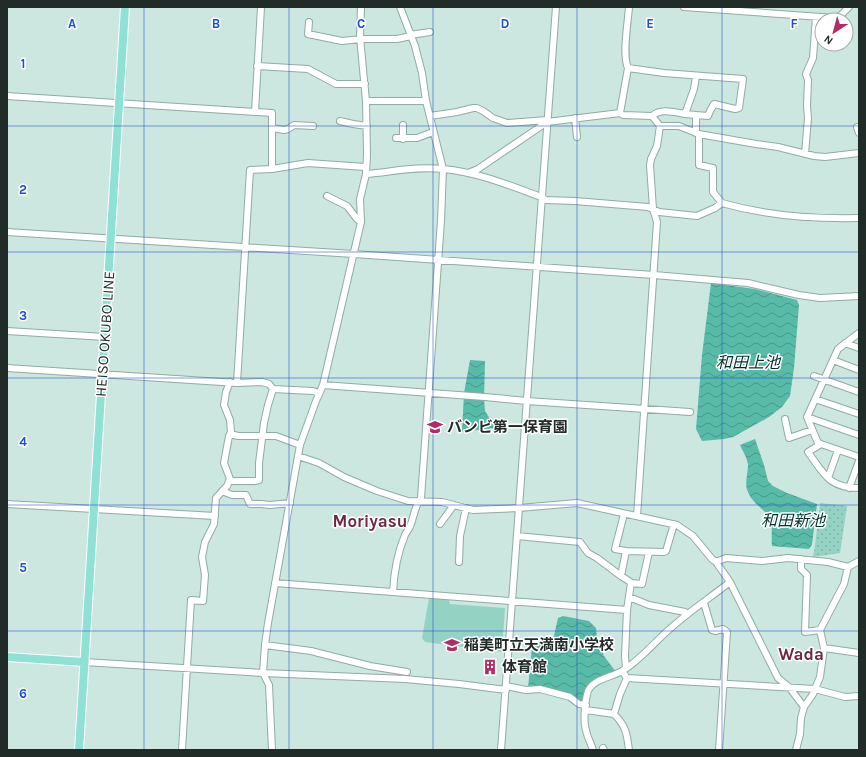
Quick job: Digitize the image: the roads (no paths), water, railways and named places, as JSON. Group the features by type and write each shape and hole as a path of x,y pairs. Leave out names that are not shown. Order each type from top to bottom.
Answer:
{"main road":[{"name":"HEISO OKUBO LINE","path":"79,750 125,7"},
{"path":"7,657 84,662"}],"street":[{"path":"255,112 261,7"},
{"path":"272,750 269,685 263,673 265,645 275,583 300,445 323,385 361,222 360,199 366,174 367,126 361,39 361,7"},
{"path":"393,592 394,571 406,533 411,527 418,502 421,498 441,221 443,169 426,101 422,73 400,7"},
{"path":"501,750 556,7"},
{"path":"620,113 628,68 626,63 626,46 629,7"},
{"path":"684,7 814,17"},
{"path":"308,22 308,34 342,41 386,39 430,32"},
{"path":"805,154 808,118 808,80 806,74 813,58 814,44"},
{"path":"257,66 308,69 336,84 365,84"},
{"path":"430,116 477,108 493,118 507,123 547,121 620,113 623,115 652,116 657,112 662,111 708,116 714,104 735,110 740,106 743,79 664,73 628,68"},
{"path":"685,114 694,88 696,76"},
{"path":"7,96 272,113 272,169"},
{"path":"366,101 426,101"},
{"path":"696,115 699,164 713,168 713,192 722,203 748,210 775,214 824,219 859,218"},
{"path":"637,516 658,222 653,209 650,165 657,146 660,126 652,116"},
{"path":"575,118 577,137"},
{"path":"340,121 367,126"},
{"path":"468,173 478,169 547,121"},
{"path":"272,128 284,130 294,125 313,126"},
{"path":"403,125 403,139"},
{"path":"660,126 679,126 697,133 734,141 778,147 805,154 825,156 859,153"},
{"path":"396,138 417,138 433,132"},
{"path":"182,750 191,600 203,601 205,574 203,565 203,550 205,542 214,524 216,498 227,486 229,481 228,471 224,463 231,432 230,420 224,405 226,392 234,382 250,170 272,169 308,163 365,167"},
{"path":"366,174 425,168 443,169 468,173 495,181 546,200 628,204 648,207 659,212 696,216 715,208 722,203"},
{"path":"327,196 347,206 361,222"},
{"path":"7,232 654,274 748,283 799,295 820,298 859,296"},
{"path":"7,331 105,337"},
{"path":"806,417 838,349 859,333"},
{"path":"845,343 859,348"},
{"path":"833,360 859,370"},
{"path":"7,368 102,375 234,382 262,382 269,384 273,389 313,391 319,394"},
{"path":"814,376 859,392"},
{"path":"323,385 428,394 690,412"},
{"path":"229,481 259,480 262,436 268,405 273,389"},
{"path":"815,399 859,414"},
{"path":"806,417 818,442 859,457"},
{"path":"806,417 859,435"},
{"path":"785,419 789,438 812,430"},
{"path":"230,434 238,436 276,436 300,445"},
{"path":"821,444 808,452 828,478 842,487 859,488"},
{"path":"828,478 838,450"},
{"path":"298,456 320,463 344,477 408,502 442,502 473,510 577,503 674,524 693,536 716,562 730,582 778,678 789,687 804,707"},
{"path":"849,488 859,461"},
{"path":"222,491 232,495 246,496 250,504 270,505 290,503"},
{"path":"7,504 215,516"},
{"path":"440,524 454,505"},
{"path":"459,562 460,536 466,508"},
{"path":"624,514 615,549 648,552 666,551 674,524"},
{"path":"517,536 580,542 589,554 629,580 631,583 642,584 648,552"},
{"path":"621,576 626,551"},
{"path":"716,562 726,558 762,560 788,558 828,562 848,567 859,562"},
{"path":"801,559 801,569 807,575 805,632 820,630"},
{"path":"796,750 804,707 820,678 824,648 820,630 844,584 848,567"},
{"path":"593,750 586,730 588,690 594,684 624,670 647,652 671,627 730,582"},
{"path":"275,583 627,610"},
{"path":"614,714 627,678 624,670 627,610 631,583"},
{"path":"629,598 649,605 685,612 687,614"},
{"path":"704,603 712,630 715,631 724,629 727,632 719,750"},
{"path":"265,645 311,651 370,666 407,672"},
{"path":"824,648 859,653"},
{"path":"84,662 263,673 405,679 526,690 540,689 570,698 586,708 614,714 627,731 629,750"},
{"path":"369,678 370,666"},
{"path":"627,678 815,689 845,697 859,696"}],"water":[{"name":"和田上池","path":"711,283 755,289 797,300 799,305 794,368 790,396 782,407 769,417 733,437 702,441 696,429 702,355"},
{"path":"470,360 485,361 485,411 495,427 462,432 464,393"},
{"name":"和田新池","path":"755,439 768,481 773,486 787,493 817,504 812,545 809,549 772,546 770,518 752,499 746,486 748,465 740,445"},
{"path":"563,616 589,621 596,628 597,639 604,656 616,672 591,682 582,703 528,688 532,647 549,643 553,640 558,618"}],"place":[{"name":"バンビ第一保育園","path":"435,427"},
{"name":"稲美町立天満南小学校","path":"452,645"},
{"name":"体育館","path":"490,667"}],"district":[{"name":"Moriyasu","path":"370,521"},
{"name":"Wada","path":"801,654"}]}
